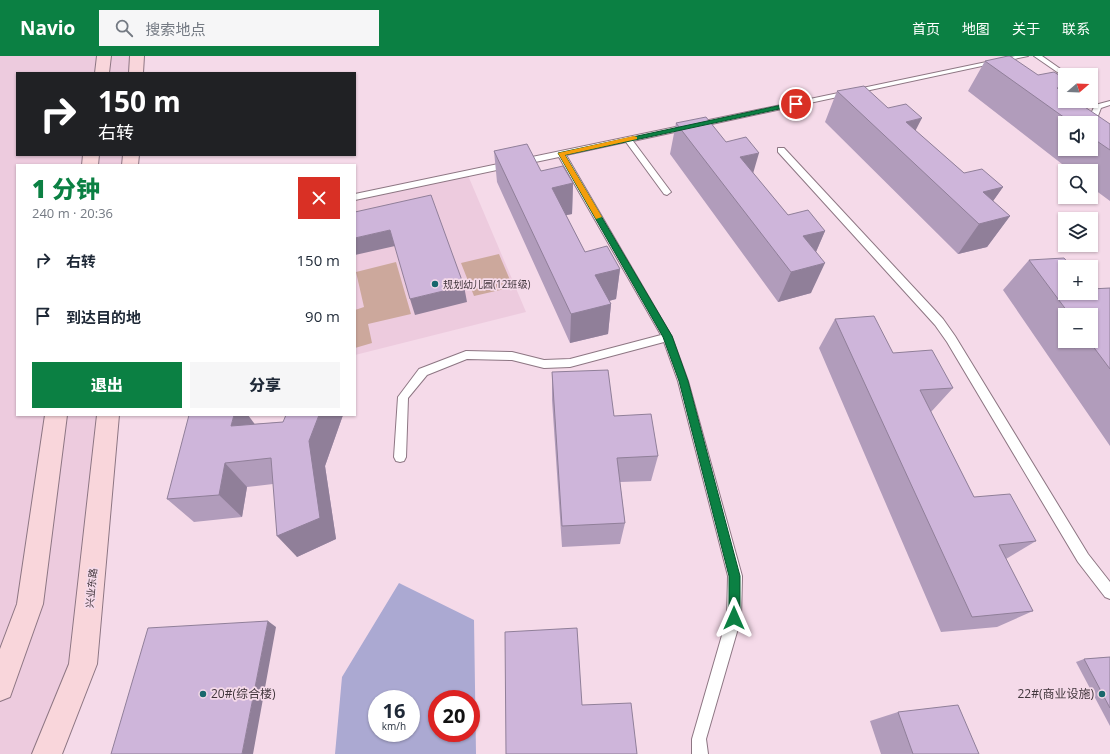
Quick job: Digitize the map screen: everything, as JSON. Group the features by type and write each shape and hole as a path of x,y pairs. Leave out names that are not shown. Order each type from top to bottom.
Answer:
{"street":[{"path":"102,72 104,56"},
{"path":"136,72 137,56"},
{"path":"0,687 30,604 56,416"},
{"name":"兴业东路","path":"48,754 83,664 108,416"}],"lane":[{"path":"356,197 1026,56"},
{"path":"1037,56 1058,70"},
{"path":"1110,103 1098,107 1094,116 1098,128 1110,137"},
{"path":"628,139 667,192"},
{"path":"781,150 939,322 951,339 1084,558 1110,592"},
{"path":"561,153 668,336 684,381 734,576 734,618 699,739 700,754"},
{"path":"400,457 403,397 423,372 466,355 512,356 544,364 570,363 668,336"}],"shaded area":[{"path":"0,56 137,56 136,72 16,72 16,156 131,156 130,164 16,164 16,416 108,416 83,664 47,754 0,754"},
{"name":"规划幼儿园(12班级)","path":"467,173 526,312 356,355 356,197"},
{"path":"499,254 513,287 474,296 461,263"},
{"path":"396,262 411,314 368,324 372,343 356,348 356,310 364,307 356,272"}],"water":[{"path":"399,583 474,620 475,690 428,690 428,742 476,742 476,754 335,754 342,677"}],"building":[{"path":"1010,56 1038,75 1054,72 1058,75 1058,108 1086,108 1110,124 1110,150 1098,142 1098,116 1062,116 985,61"},
{"path":"864,86 888,108 906,104 922,118 906,122 964,173 982,169 1003,187 983,192 1010,216 979,224 837,91"},
{"path":"706,117 726,142 746,137 759,153 740,157 788,215 808,210 825,231 803,236 825,263 791,272 676,123"},
{"path":"527,144 541,171 563,166 573,183 552,188 585,252 607,246 620,269 595,275 611,304 571,314 494,151"},
{"path":"431,195 464,286 410,299 390,230 356,238 356,212"},
{"path":"1064,258 1066,260 1058,260 1058,299 1029,260"},
{"path":"1110,288 1110,369 1094,348 1098,348 1098,308 1065,308 1059,300 1098,300 1098,289"},
{"path":"874,316 893,353 932,350 953,388 920,390 974,497 1010,494 1036,541 999,545 1033,611 972,617 835,319"},
{"path":"608,370 614,416 651,414 658,456 617,458 625,523 562,526 552,372"},
{"path":"189,416 234,416 231,426 283,422 286,416 319,416 309,441 320,518 277,536 271,458 225,463 219,495 167,499"},
{"name":"20#(综合楼)","path":"268,621 242,754 111,754 148,628"},
{"path":"577,628 582,705 631,703 637,754 506,754 505,632"},
{"path":"1110,657 1110,708 1084,659"},
{"path":"958,705 979,754 913,754 898,712"}],"slow traffic":[{"path":"598,217 561,153 634,138"}],"place":[{"name":"规划幼儿园(12班级)","path":"435,284"},
{"name":"20#(综合楼)","path":"203,694"},
{"name":"22#(商业设施)","path":"1102,694"}],"route":[{"path":"734,618 734,576 684,381 668,336 561,153 796,104"}]}
